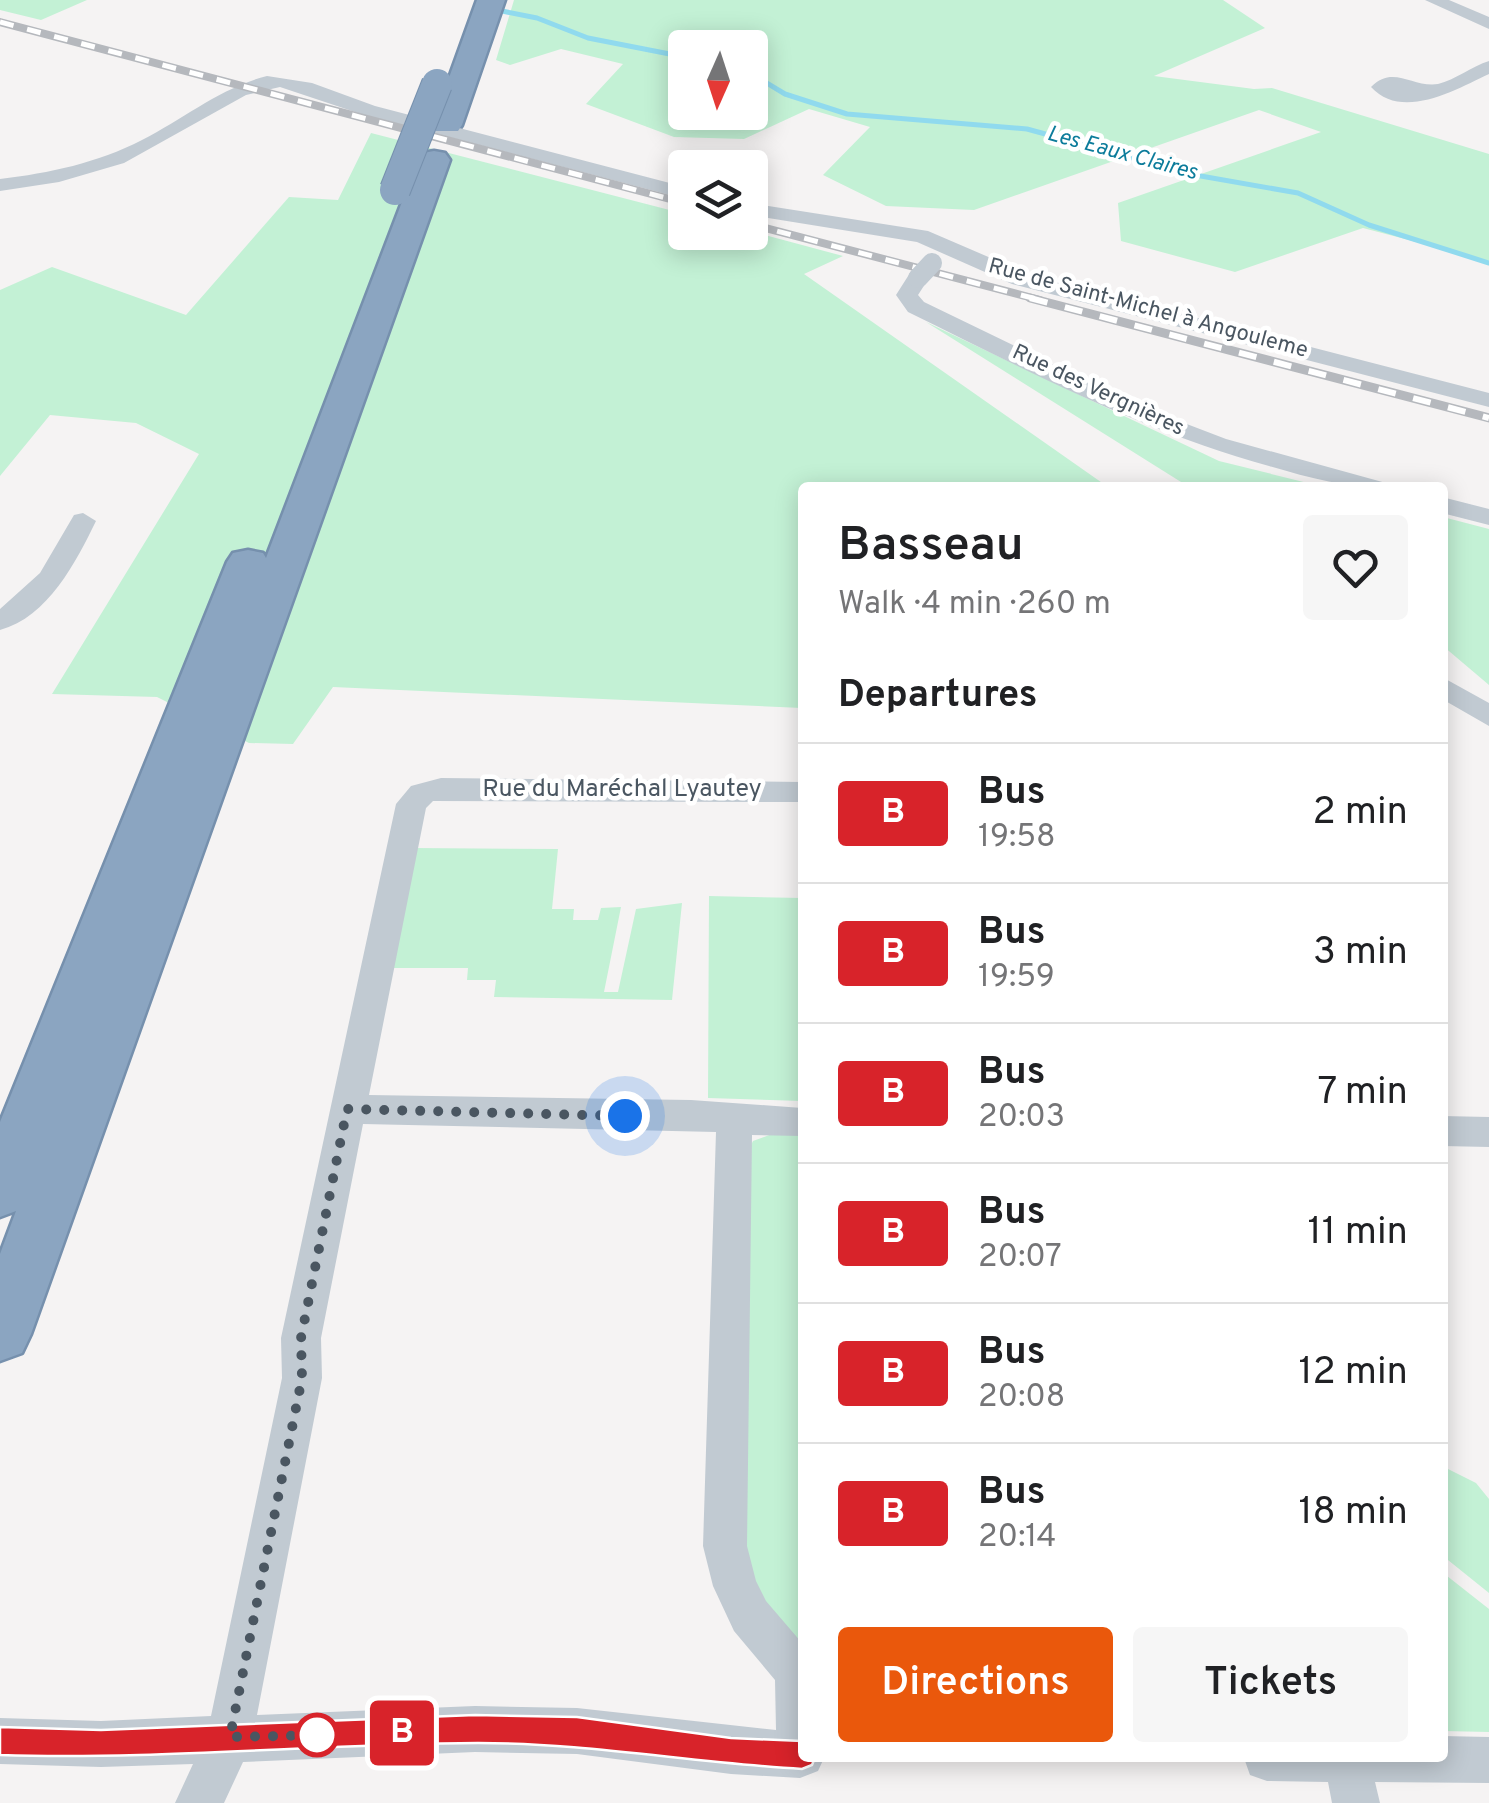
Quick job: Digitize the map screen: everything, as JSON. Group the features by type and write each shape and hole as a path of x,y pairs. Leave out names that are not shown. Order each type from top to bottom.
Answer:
{"highway":[{"path":"0,1193 472,0"},
{"path":"0,1334 492,0"}],"street":[{"path":"1436,0 1489,24"},
{"path":"1432,90 1489,67"},
{"path":"0,185 63,176 104,164 272,81 296,84 355,106 668,189"},
{"name":"Rue de Saint-Michel à Angouleme","path":"768,213 920,236 948,244 984,266 1020,279 1489,400"},
{"name":"Rue des Vergnières","path":"825,224 850,234 928,251 935,257 907,296 916,308 1128,410 1217,444 1355,482"},
{"path":"1448,506 1489,516"},
{"path":"0,622 35,598 58,572 82,521"},
{"path":"1448,690 1489,716"},
{"name":"Rue du Maréchal Lyautey","path":"347,1109 411,804 422,793 441,788 798,792"},
{"path":"199,1803 230,1737 302,1378 301,1338 347,1109 691,1114 798,1122"},
{"path":"734,1120 725,1546 734,1586 750,1616 778,1645 797,1674 798,1694"},
{"path":"1448,1131 1489,1132"},
{"path":"0,1741 101,1744 475,1729 577,1731 731,1752 798,1755"},
{"path":"1289,1762 1350,1773 1489,1760"}],"green space":[{"path":"0,0 87,0 41,20 0,10"},
{"path":"514,0 1223,0 1265,28 1154,76 1272,88 1489,154 1489,261 1363,228 1235,272 1121,241 1118,203 1321,132 1259,110 974,210 886,206 823,175 870,127 809,109 768,128 768,30 668,30 668,130 764,130 744,139 674,137 586,104 623,64 561,49 510,65 496,60"},
{"path":"371,133 668,210 668,250 768,250 768,236 843,256 804,274 1101,482 798,482 798,708 333,687 293,744 249,743 157,697 52,694 199,454 136,423 50,415 0,476 0,290 52,267 186,315 289,197 338,200"},
{"path":"926,322 1219,461 1304,482 1181,482"},
{"path":"1448,518 1489,529 1489,685 1448,650"},
{"path":"414,848 558,849 552,909 574,909 573,920 598,920 601,908 621,907 604,992 618,992 636,909 682,903 672,1000 494,997 496,980 467,980 468,968 391,968"},
{"path":"709,896 798,898 798,1101 708,1098"},
{"path":"772,1134 798,1135 798,1642 762,1600 740,1558 748,1151 753,1141"},
{"path":"1448,1469 1476,1483 1489,1499 1489,1593 1448,1560"},
{"path":"1448,1577 1489,1609 1489,1732 1448,1731"}],"waterway":[{"name":"Les Eaux Claires","path":"502,11 537,18 588,38 668,54"},
{"name":"Les Eaux Claires","path":"768,84 785,94 847,114 1027,129 1195,175 1298,193 1369,225 1489,263"}],"railway":[{"path":"0,22 668,199"},
{"path":"768,229 1040,300"},
{"path":"1030,298 1489,418"}],"bus line":[{"name":"B","path":"0,1741 101,1744 475,1729 520,1733 577,1731 731,1752 798,1755"}],"route":[{"path":"317,1735 331,1735 230,1737 302,1378 301,1338 347,1109 625,1116"}]}
